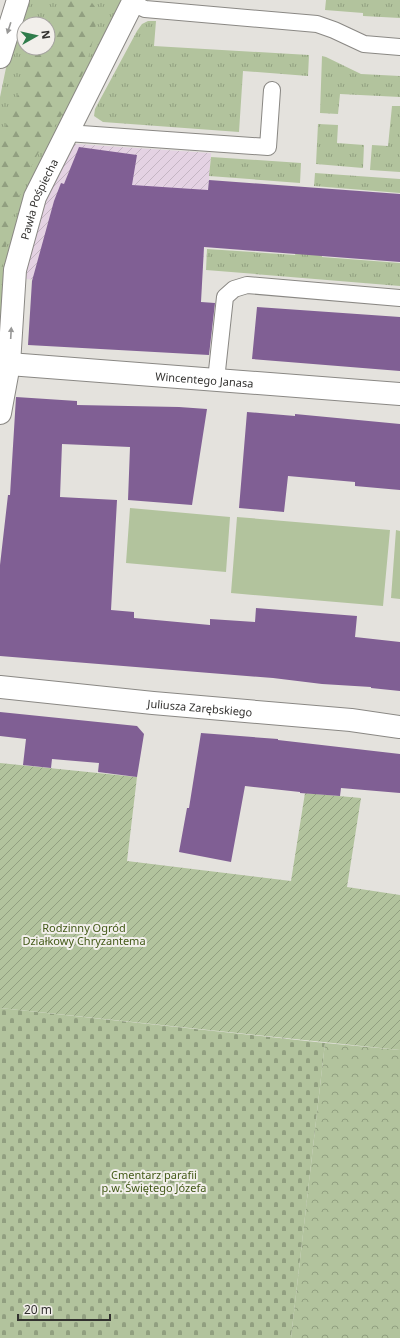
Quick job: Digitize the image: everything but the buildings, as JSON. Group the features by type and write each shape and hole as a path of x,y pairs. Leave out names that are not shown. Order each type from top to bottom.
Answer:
{"street":[{"path":"0,57 18,0"},
{"name":"Pawła Pośpiecha","path":"0,413 9,364 15,270 35,197 133,1"},
{"name":"Wincentego Janasa","path":"9,364 400,394"},
{"name":"Juliusza Zarębskiego","path":"0,687 153,703 351,720 400,727"}],"lane":[{"path":"133,1 145,9 317,24 364,44 400,47"},
{"path":"67,133 268,147 272,90"},
{"path":"216,380 225,297 234,289 247,285 400,298"}],"shaded area":[{"path":"75,144 211,153 201,292 26,279 27,269 46,200"}],"green space":[{"path":"28,0 125,0 28,193 0,375 0,97 7,63 16,36 16,56 56,56 56,16 23,16"},
{"path":"63,0 90,0 95,7 96,15 94,35 88,59 77,87 33,163 23,187 11,226 0,279 0,141 19,92 26,56 56,56 56,16 50,16 56,10"},
{"path":"326,0 400,0 400,18 363,16 363,13 325,10"},
{"path":"148,21 156,21 154,46 309,55 308,76 243,71 239,132 103,122 94,116 95,109 137,31 142,24"},
{"path":"322,56 361,74 400,76 400,97 340,94 338,114 320,113"},
{"path":"392,106 400,106 400,172 370,170 372,145 388,146"},
{"path":"318,124 338,125 337,143 364,145 363,168 316,164"},
{"path":"211,157 301,163 300,183 209,176"},
{"path":"315,173 400,179 400,193 314,186"},
{"path":"207,249 295,255 296,252 322,254 322,257 400,263 400,286 206,270"},
{"path":"130,508 230,517 226,572 126,563"},
{"path":"237,517 390,530 383,606 231,593"},
{"path":"396,530 400,531 400,599 391,598"},
{"name":"Rodzinny Ogród Działkowy Chryzantema","path":"0,763 137,777 127,861 291,881 305,793 361,798 347,887 400,895 400,1050 0,1008"},
{"name":"Cmentarz parafii p.w. Świętego Józefa","path":"0,1008 325,1043 291,1338 0,1338"},
{"path":"325,1043 400,1050 400,1338 291,1338"}]}
